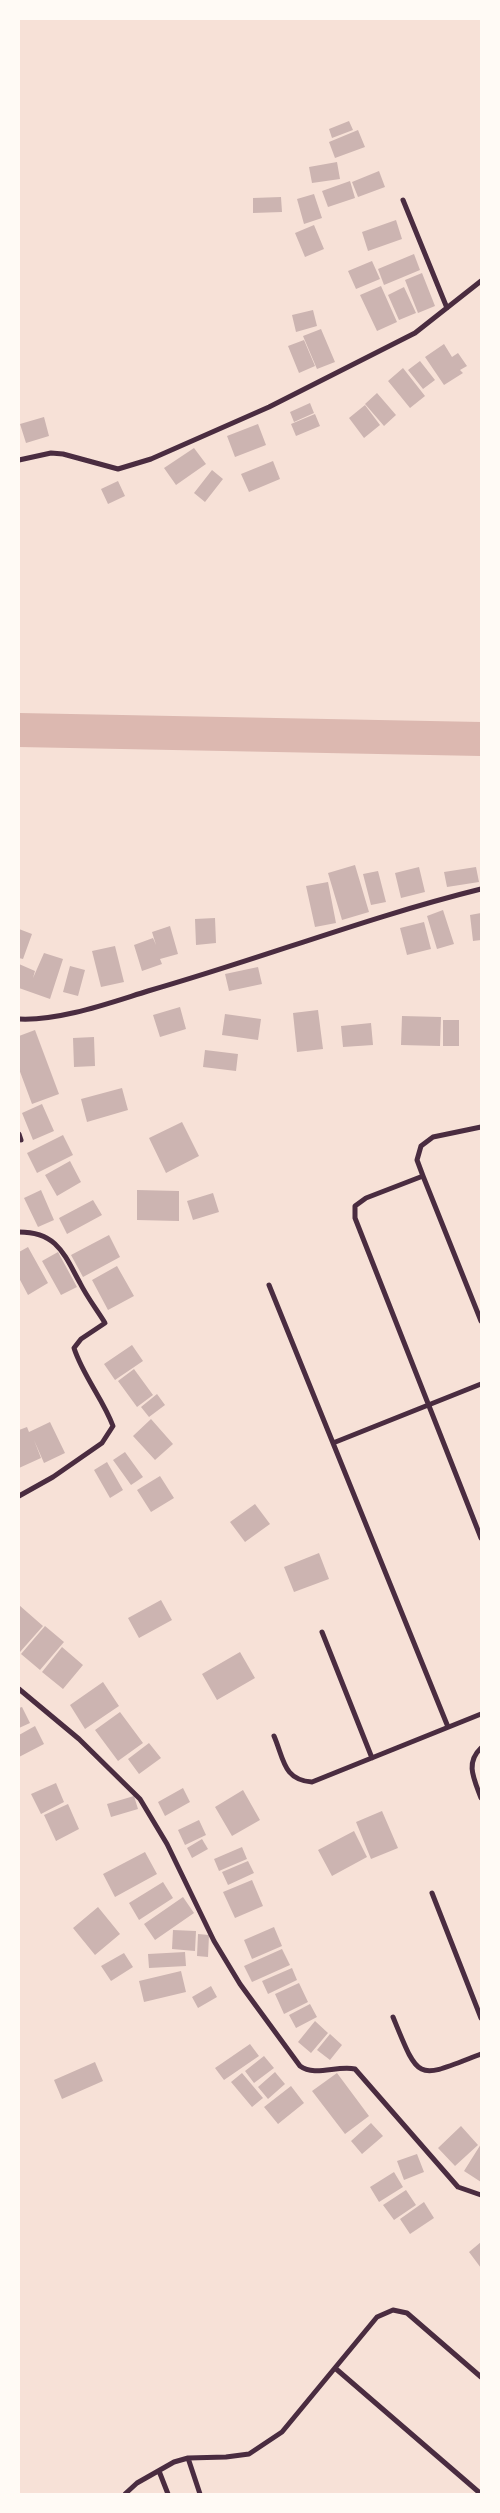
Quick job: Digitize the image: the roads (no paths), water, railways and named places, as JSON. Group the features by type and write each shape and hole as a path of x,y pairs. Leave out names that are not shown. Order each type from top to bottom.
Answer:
{"street":[{"path":"403,200 447,308"},
{"path":"19,460 52,453 118,469 130,466 269,407 415,333 481,281"},
{"path":"19,1020 31,1020 87,1009 197,977 435,900 481,889"},
{"path":"481,1128 432,1137 421,1146 417,1160 481,1321"},
{"path":"19,1134 21,1140"},
{"path":"423,1176 366,1198 355,1206 355,1218 481,1538"},
{"path":"19,1232 34,1232 51,1240 64,1251 81,1285 105,1323 81,1339 74,1348 79,1363 99,1394 113,1426 102,1443 53,1478 19,1496"},
{"path":"269,1285 448,1727"},
{"path":"333,1443 481,1384"},
{"path":"322,1632 372,1758"},
{"path":"19,1689 79,1738 140,1799 163,1836 214,1941 240,1984 300,2066 307,2071 347,2067 355,2069 458,2187 481,2195"},
{"path":"274,1736 289,1774 298,1781 312,1782 481,1714"},
{"path":"481,1748 472,1759 472,1773 481,1798"},
{"path":"432,1893 481,2018"},
{"path":"393,2017 411,2060 419,2070 435,2072 481,2054"},
{"path":"125,2494 137,2483 174,2462 188,2458 250,2454 282,2432 377,2317 393,2310 407,2313 481,2377"},
{"path":"335,2368 481,2494"},
{"path":"188,2458 200,2494"},
{"path":"159,2471 168,2494"}],"waterway":[{"path":"19,730 481,739"}]}
